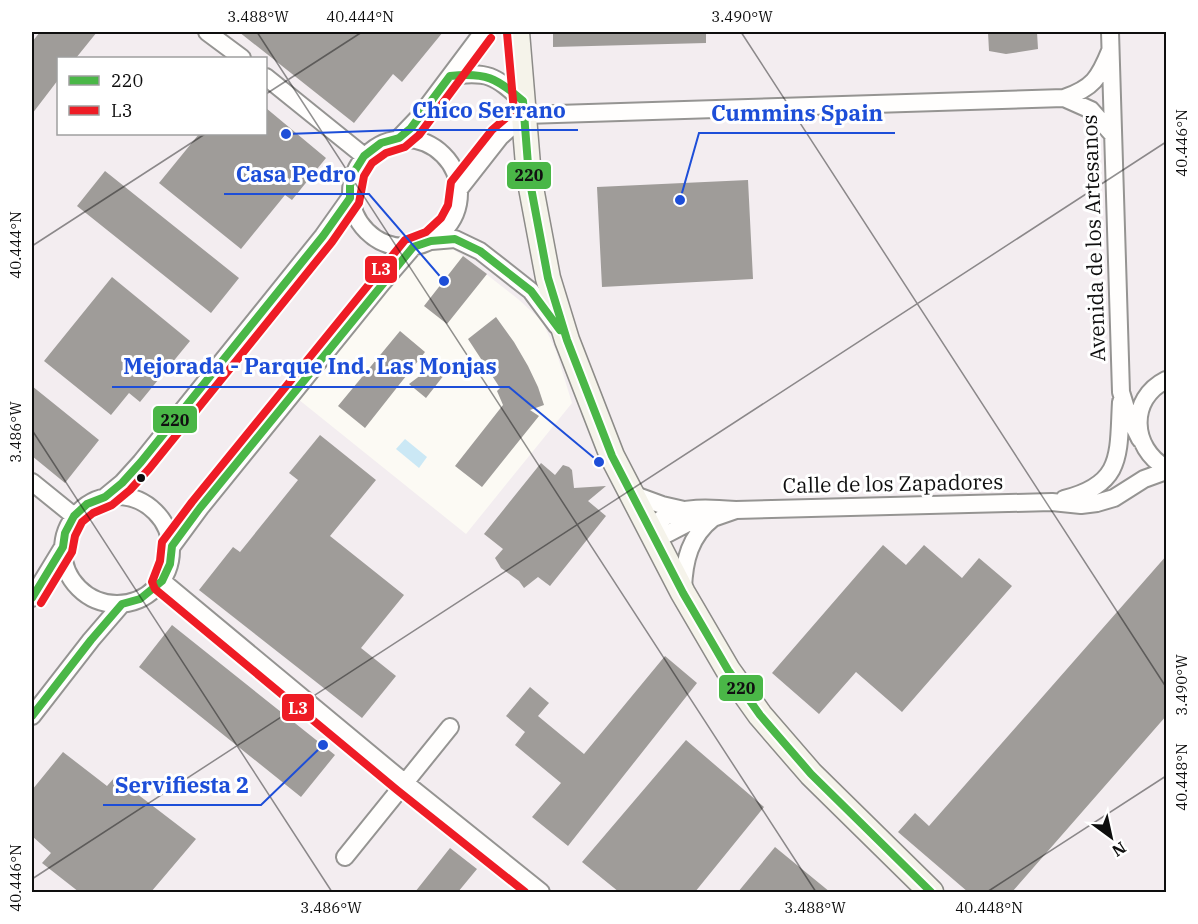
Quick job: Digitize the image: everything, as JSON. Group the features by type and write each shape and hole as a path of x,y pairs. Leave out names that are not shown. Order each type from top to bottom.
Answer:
{"street":[{"path":"207,32 241,57"},
{"path":"399,138 411,128 483,32"},
{"path":"517,32 529,177 548,278 567,340 612,456 683,593 728,670 788,749 931,892"},
{"name":"Avenida de los Artesanos","path":"1110,32 1121,392 1128,415 1147,452 1157,463 1167,469"},
{"path":"524,108 1065,98 1090,86 1100,75 1110,51"},
{"path":"450,76 470,73 491,75 506,85 524,108"},
{"path":"267,78 364,156"},
{"path":"1065,98 1091,110 1113,135"},
{"path":"460,188 524,108"},
{"path":"431,241 449,225 458,208 460,188 454,167 439,150 422,141 399,138 381,143 364,156 354,172 350,186 350,198 355,217 370,236 387,245 413,247 431,241 455,238 480,251 531,291 567,340"},
{"path":"105,497 128,496 154,509 166,524 172,546 170,564 162,581 140,599 122,604 96,600 73,583 65,566 63,547 65,533 74,516 87,504 105,497 122,483 141,462 323,237 350,198"},
{"path":"172,546 200,508 413,247"},
{"path":"1140,439 1138,424 1141,408 1148,394 1159,383 1167,380"},
{"name":"Calle de los Zapadores","path":"1052,502 1079,495 1107,479 1115,464 1119,442 1121,392"},
{"name":"Calle de los Zapadores","path":"632,494 684,510 1052,502 1081,505 1114,498 1144,479 1167,469"},
{"path":"32,482 74,516"},
{"name":"Calle de los Zapadores","path":"684,510 660,520 652,532 667,534 690,522 713,518 736,510"},
{"name":"Calle de los Zapadores","path":"683,593 684,570 692,543 701,527 713,518"},
{"path":"32,598 63,547"},
{"path":"162,581 404,782 541,892"},
{"path":"32,716 122,604"},
{"path":"345,857 450,727"}],"shaded area":[{"path":"32,32 1166,32 1166,892 32,892","holes":["440,247 451,248 518,299 542,321 556,351 572,403 466,534 298,399 409,263 423,252"]}],"water":[{"path":"405,439 427,457 419,468 396,449"}],"building":[{"path":"40,32 97,32 77,57 57,57 57,81 32,114 32,42"},
{"path":"239,32 443,32 402,82 393,74 354,123"},
{"path":"553,32 706,32 706,43 553,47"},
{"path":"988,32 1037,32 1038,49 1006,54 989,51"},
{"path":"267,109 326,158 292,200 285,195 241,249 159,183 198,135 267,135"},
{"path":"105,171 239,278 211,313 77,206"},
{"path":"748,180 753,279 602,287 597,187"},
{"path":"463,256 487,274 447,324 424,306"},
{"path":"112,277 190,341 140,402 129,393 111,415 44,361"},
{"path":"496,317 528,366 544,405 530,410 539,416 482,487 455,466 503,405 497,391 500,388 468,339"},
{"path":"400,331 425,352 365,428 338,406"},
{"path":"438,362 448,370 426,398 409,384"},
{"path":"32,386 99,440 65,483 32,456"},
{"path":"320,435 376,480 330,536 404,595 361,648 396,676 362,718 199,590 233,547 240,552 298,480 289,473"},
{"path":"541,463 555,475 563,465 569,467 572,470 574,488 606,486 588,501 606,516 550,586 538,577 524,588 519,581 501,568 495,558 503,549 484,534"},
{"path":"883,545 906,565 924,545 962,578 979,558 1012,586 902,712 856,672 819,714 772,673"},
{"path":"1167,555 1167,715 1012,892 968,892 898,832 915,813 929,826"},
{"path":"172,625 335,755 301,797 139,667"},
{"path":"665,656 697,683 568,846 532,817 561,783 515,745 525,732 506,716 530,687 549,703 538,716 584,754"},
{"path":"686,740 764,807 695,892 619,892 582,862"},
{"path":"63,752 107,786 115,777 196,839 151,892 79,892 42,863 51,853 32,836 32,790"},
{"path":"775,847 830,892 738,892"},
{"path":"450,848 477,869 458,892 415,892"}],"transit line":[{"name":"L3","path":"507,33 514,111 492,130 451,182 448,205 441,218 426,232 405,240 192,502 162,542 160,561 152,582 155,589 397,790 525,892"},
{"name":"L3","path":"41,603 72,552 75,536 82,522 93,513 112,505 130,490 149,469 332,242 359,203 364,176 372,163 386,153 405,147 419,135 491,38"},
{"name":"220","path":"32,598 63,547 65,533 74,516 87,504 105,497 122,483 141,462 323,236 350,198 350,186 354,172 364,156 381,143 399,138 411,128 450,76 473,75 490,78 523,101 529,177 548,278 567,340 612,456 683,593 728,670 760,715 811,774 931,892"},
{"name":"220","path":"32,716 122,604 140,599 162,581 170,564 172,546 200,508 413,247 431,241 455,239 480,251 531,291 560,330"}],"place":[{"name":"Chico Serrano","path":"286,134"},
{"name":"Cummins Spain","path":"680,200"},
{"name":"Casa Pedro","path":"444,281"},
{"name":"Mejorada - Parque Ind. Las Monjas","path":"599,462"},
{"name":"Servifiesta 2","path":"323,745"}]}
